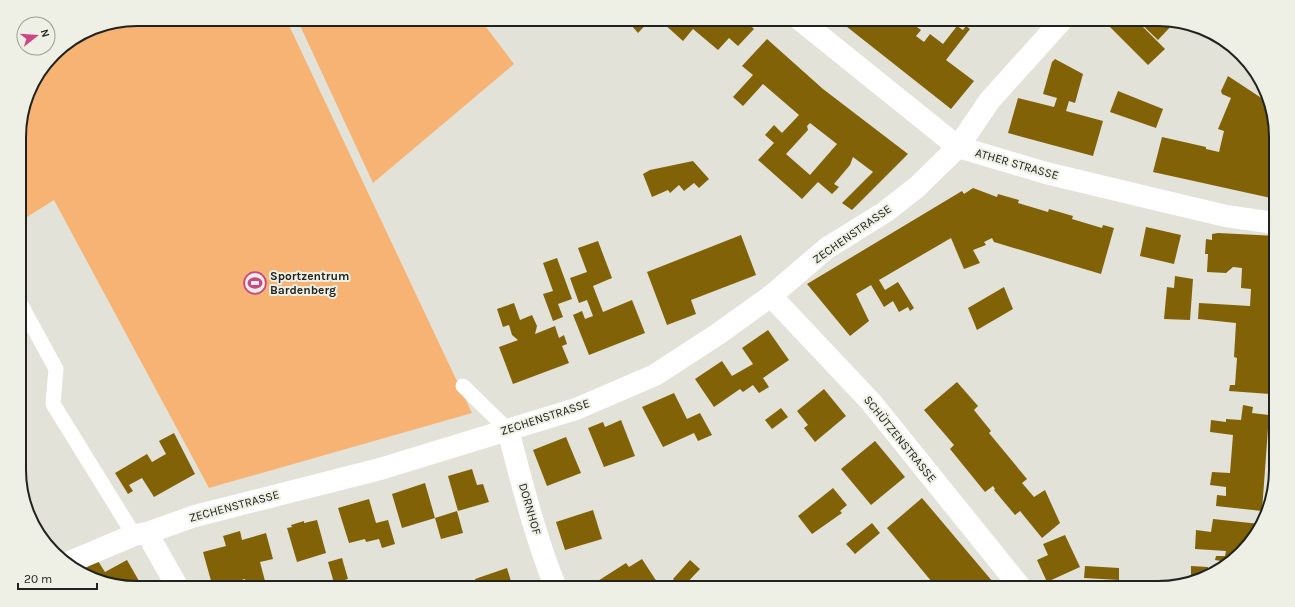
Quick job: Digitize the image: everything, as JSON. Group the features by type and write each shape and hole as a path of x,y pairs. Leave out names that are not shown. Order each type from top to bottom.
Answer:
{"street":[{"name":"ATHER STRASSE","path":"808,26 958,147 1046,173 1226,216 1269,222"},
{"name":"ZECHENSTRASSE","path":"73,561 140,534 195,516 380,469 576,409 655,374 718,334 771,296 827,248 885,212 901,199 958,147 990,100 1057,26"},
{"name":"SCHÜTZENSTRASSE","path":"771,296 870,402 1015,581"},
{"name":"DORNHOF","path":"508,430 543,553 553,581"},
{"path":"140,534 173,581"}],"lane":[{"path":"26,314 56,369 54,404 140,534"},
{"path":"463,386 508,430"}],"shaded area":[{"name":"Sportzentrum Bardenberg","path":"130,26 289,26 472,413 209,488 54,200 26,218 26,130 28,115 34,95 49,69 69,49 95,34 115,28"},
{"path":"300,26 485,26 514,64 373,183"}],"building":[{"path":"632,26 644,26 638,33"},
{"path":"666,26 751,26 754,29 738,46 729,38 718,50 693,29 683,41"},
{"path":"846,26 916,26 921,30 916,36 924,42 930,34 943,44 957,26 963,30 966,26 970,29 946,60 974,81 951,109"},
{"path":"1109,26 1142,26 1165,49 1148,65"},
{"path":"1143,26 1171,27 1158,40"},
{"path":"767,39 823,89 908,154 852,210 842,203 873,172 853,157 850,165 834,184 839,187 832,194 818,182 802,199 758,160 774,143 765,135 774,125 782,133 799,115 763,84 743,106 733,97 753,75 742,66","holes":["810,123 837,144 810,175 786,154 808,130 807,126"]},
{"path":"1055,59 1083,74 1075,103 1069,101 1066,111 1103,121 1093,156 1008,133 1018,98 1054,107 1057,98 1043,94 1052,62"},
{"path":"1228,76 1262,98 1268,123 1269,137 1269,198 1153,172 1162,137 1206,147 1206,149 1219,152 1224,131 1218,129 1231,98 1222,94 1221,91"},
{"path":"1118,91 1163,109 1156,128 1110,112"},
{"path":"693,161 709,179 699,188 694,183 684,191 679,185 670,193 668,190 652,197 643,174 650,170"},
{"path":"973,188 997,197 998,194 1019,200 1018,203 1048,212 1049,209 1073,216 1072,219 1102,228 1103,225 1114,228 1101,274 994,242 992,238 984,242 986,245 973,250 980,263 964,269 951,238 879,280 885,290 898,282 914,308 910,311 908,307 899,312 893,301 884,307 871,285 856,294 869,321 850,336 807,284 962,191 964,194"},
{"path":"1146,227 1181,235 1174,264 1140,256"},
{"path":"1212,234 1269,236 1269,394 1229,391 1230,385 1235,385 1237,358 1234,357 1236,323 1198,319 1199,303 1250,306 1251,289 1241,288 1242,268 1233,267 1226,273 1207,272 1208,254 1205,254 1206,239 1212,240"},
{"path":"741,235 756,275 691,300 696,314 667,325 647,272"},
{"path":"598,241 612,278 593,286 603,312 632,300 645,333 589,355 573,315 582,311 585,319 593,316 587,300 579,303 570,278 587,272 578,248"},
{"path":"557,258 572,299 558,304 563,317 553,321 543,294 553,291 543,263"},
{"path":"1175,276 1193,279 1190,320 1164,319 1167,287 1174,288"},
{"path":"1004,287 1013,309 977,330 968,308"},
{"path":"514,303 520,320 532,315 537,326 535,334 555,326 559,338 564,335 567,344 562,346 569,363 513,384 499,347 518,340 512,335 509,325 503,327 497,309"},
{"path":"768,330 789,360 763,378 769,387 759,393 753,385 743,392 740,389 714,407 695,379 722,361 732,376 753,364 742,348"},
{"path":"957,382 978,406 974,410 991,431 989,433 1027,479 1022,483 1034,497 1045,490 1060,523 1042,538 1020,511 1015,515 994,490 995,489 993,486 985,492 950,449 954,445 924,410"},
{"path":"824,389 846,416 815,442 804,428 808,425 797,411"},
{"path":"674,393 687,419 700,413 712,435 698,441 694,433 663,447 642,407"},
{"path":"1243,405 1253,407 1252,413 1269,415 1261,511 1216,506 1217,495 1226,496 1226,487 1210,485 1212,472 1230,473 1233,435 1210,432 1211,420 1226,422 1226,419 1241,420"},
{"path":"781,408 788,417 772,429 765,420"},
{"path":"621,420 635,456 604,467 588,428 603,422 605,427"},
{"path":"174,433 195,474 154,497 142,478 129,485 133,491 128,494 115,473 147,454 152,462 166,454 159,441"},
{"path":"566,437 581,473 547,486 533,450"},
{"path":"875,441 905,477 871,505 841,469"},
{"path":"472,469 477,485 483,484 489,502 458,511 448,476"},
{"path":"425,483 435,518 402,528 392,494"},
{"path":"833,488 847,505 840,511 842,513 812,534 798,516"},
{"path":"922,498 992,581 931,581 887,528"},
{"path":"369,499 376,523 388,520 395,544 382,548 379,539 366,542 365,539 349,543 338,508"},
{"path":"593,510 602,539 565,550 556,522"},
{"path":"457,511 463,533 441,539 435,518"},
{"path":"1213,519 1255,523 1246,538 1221,561 1215,560 1216,556 1225,556 1226,551 1195,549 1196,530 1211,532"},
{"path":"317,520 326,553 297,562 287,528 292,527 291,525 304,521 304,523"},
{"path":"872,523 880,533 855,554 846,544"},
{"path":"240,531 242,540 266,533 273,559 260,562 265,581 246,581 245,579 238,581 211,581 203,552 226,546 223,536"},
{"path":"1065,535 1080,567 1047,581 1037,560 1048,555 1043,544"},
{"path":"342,558 348,579 333,581 328,562"},
{"path":"642,559 656,581 598,581 626,563 629,567"},
{"path":"127,560 139,581 115,579 95,573 84,568 98,561 105,572"},
{"path":"690,560 700,569 689,581 675,581 673,579"},
{"path":"1085,566 1119,568 1119,580 1084,578"},
{"path":"1191,566 1208,567 1208,569 1191,576"},
{"path":"507,568 511,581 476,581 475,579"}],"place":[{"name":"Sportzentrum Bardenberg","path":"255,283"}]}
